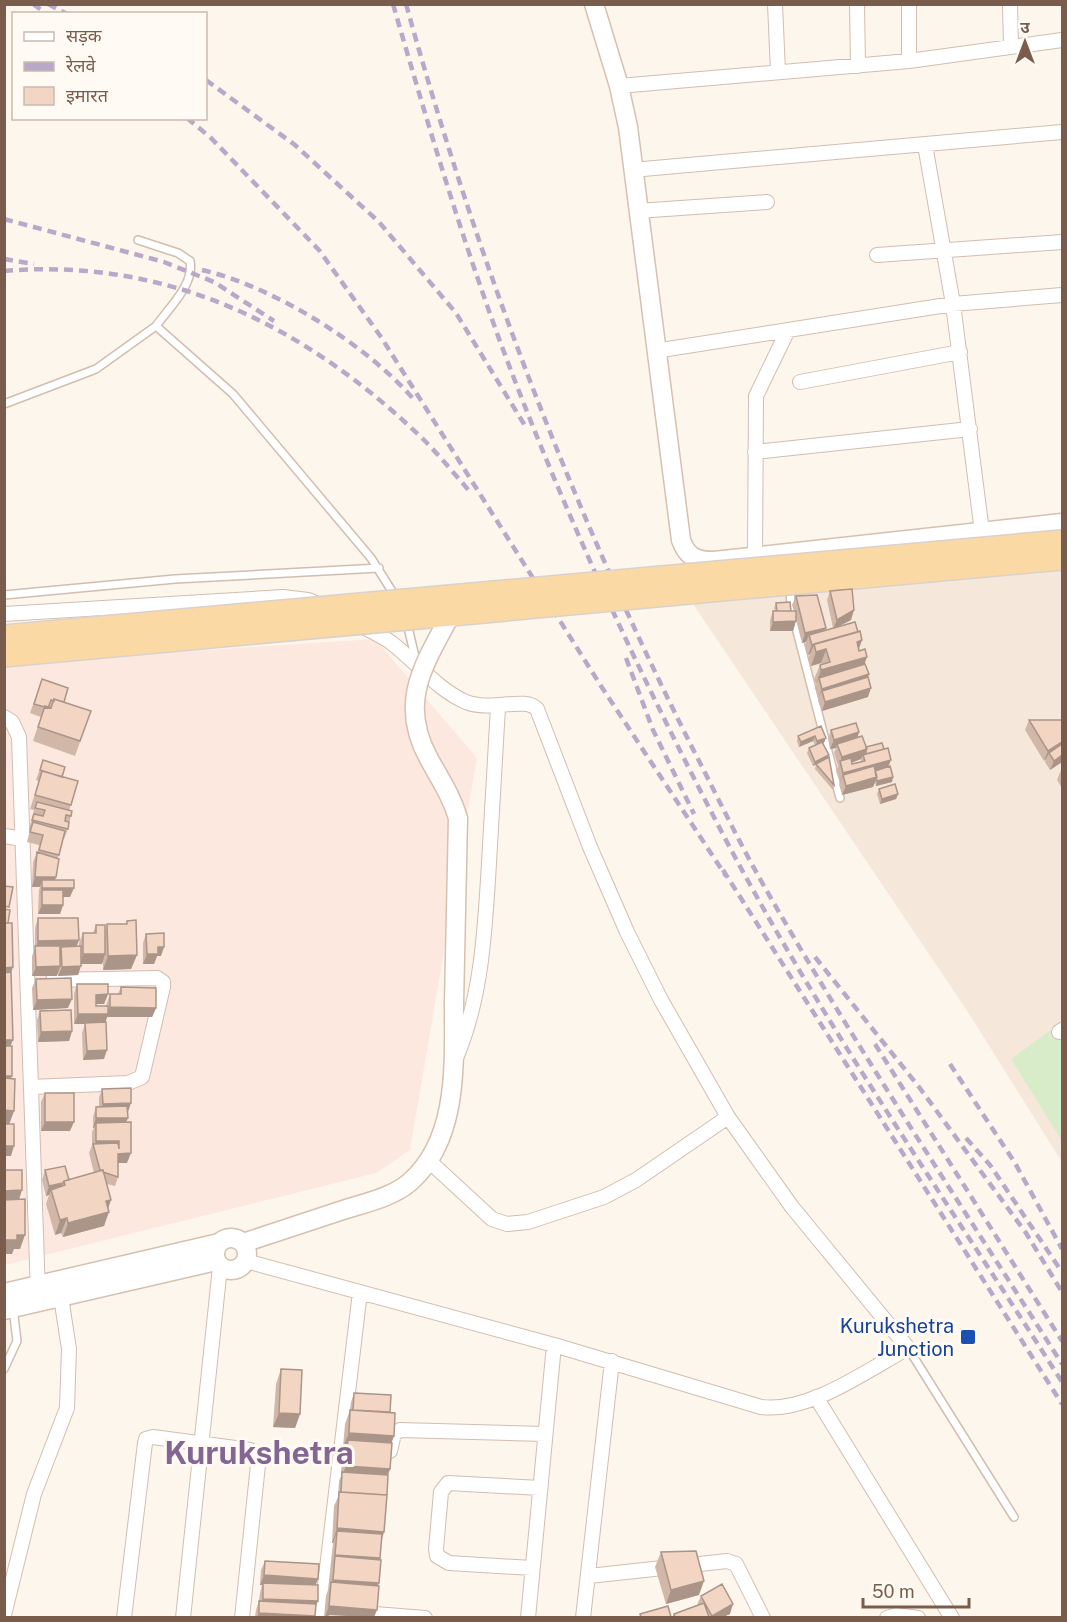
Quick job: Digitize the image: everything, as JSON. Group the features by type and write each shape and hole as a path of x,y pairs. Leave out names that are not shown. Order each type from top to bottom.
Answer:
{"main road":[{"path":"594,4 619,86 628,127 655,351 681,540 685,550 699,561 754,558 1062,523"},
{"path":"4,636 1062,541"},
{"path":"4,656 1062,559"},
{"path":"7,1304 38,1294 218,1257 235,1270 245,1252 387,1195 410,1182 428,1160 447,1115 454,1063 458,818 452,799 419,740 415,700 418,679 450,616"},
{"path":"38,1294 61,1297 218,1257 228,1238 245,1252"}],"street":[{"path":"775,4 778,72"},
{"path":"857,4 858,66"},
{"path":"909,4 909,61"},
{"path":"1010,4 1011,47"},
{"path":"619,86 909,61 1062,39"},
{"path":"632,170 1062,132"},
{"path":"925,145 953,304 982,532"},
{"path":"637,211 767,202"},
{"path":"877,255 1062,242"},
{"path":"655,351 953,304 1062,295"},
{"path":"754,558 754,408 758,387 788,330"},
{"path":"800,382 960,352"},
{"path":"755,452 970,429"},
{"path":"4,614 297,598 308,600 392,643 450,693 466,702 487,708 525,702 532,704 537,709 590,848 627,932 661,1000 728,1117 792,1207 908,1348 816,1397 792,1407 761,1407 554,1345 360,1292 245,1252"},
{"path":"454,1063 465,1036 476,996 485,921 498,707"},
{"path":"4,717 12,722 19,737 38,1294"},
{"path":"4,836 23,839"},
{"path":"27,981 157,978 163,982 164,987 142,1077 128,1083 31,1087"},
{"path":"428,1160 492,1219 507,1224 528,1222 604,1197 625,1186 657,1168 728,1117"},
{"path":"183,1617 203,1443 218,1257"},
{"path":"321,1617 360,1292"},
{"path":"4,1615 34,1494 67,1407 69,1349 61,1297"},
{"path":"528,1617 554,1345"},
{"path":"583,1617 612,1362"},
{"path":"816,1397 940,1611 952,1617"},
{"path":"389,1464 391,1442 394,1434 400,1430 545,1434"},
{"path":"124,1617 146,1439 153,1437 250,1450 259,1455 242,1617"},
{"path":"532,1568 449,1563 437,1556 441,1492 448,1483 540,1488"},
{"path":"589,1576 727,1561 736,1564 763,1617"},
{"path":"375,1611 425,1617"},
{"path":"887,1617 896,1615 918,1617"}],"lane":[{"path":"4,404 96,369 156,326 182,289 190,273 190,261 178,253 138,240"},
{"path":"156,326 233,394 379,568 402,609 413,639 417,664"},
{"path":"787,554 791,608 840,798"},
{"path":"4,596 175,579 379,568"},
{"path":"4,1368 16,1341 7,1304"},
{"path":"908,1348 1014,1517"}],"shaded area":[{"path":"1062,570 1062,1162 966,1009 693,604"},
{"path":"375,639 477,758 410,1150 376,1173 5,1265 5,663"}],"green space":[{"path":"1055,1027 1062,1039 1062,1141 1011,1059"}],"building":[{"path":"852,589 854,610 837,620 830,591"},
{"path":"817,595 826,628 805,633 796,596"},
{"path":"790,602 791,611 777,611 776,603"},
{"path":"773,611 796,611 796,621 773,622"},
{"path":"855,622 858,632 812,645 809,635"},
{"path":"860,631 862,640 857,642 859,651 865,649 867,657 821,670 820,665 830,662 826,649 816,652 814,644"},
{"path":"865,664 869,674 822,689 819,678"},
{"path":"868,677 871,688 825,702 822,691"},
{"path":"42,679 68,688 64,702 51,700 48,708 34,704"},
{"path":"54,699 91,711 80,741 38,727 45,706 51,708"},
{"path":"1029,720 1062,720 1062,742 1048,751"},
{"path":"856,723 859,732 834,740 831,730"},
{"path":"821,726 826,738 817,741 815,736 801,742 798,736"},
{"path":"862,736 867,749 842,757 837,744"},
{"path":"822,742 829,755 815,762 809,748"},
{"path":"882,743 884,749 866,754 866,747"},
{"path":"1062,744 1062,755 1054,761 1049,753"},
{"path":"888,748 891,760 843,773 840,761 851,758 852,764 865,761 863,755"},
{"path":"829,757 834,785 816,764"},
{"path":"43,760 65,767 62,777 40,770"},
{"path":"874,766 877,777 846,786 843,775"},
{"path":"890,766 893,777 877,781 875,771"},
{"path":"42,771 78,781 71,805 35,795"},
{"path":"895,784 898,794 882,799 879,789"},
{"path":"37,802 72,811 71,816 66,815 65,821 69,822 68,829 32,820 34,814 43,816 45,810 35,808"},
{"path":"33,822 65,831 59,855 39,850 43,835 30,832"},
{"path":"37,852 59,859 56,877 35,877"},
{"path":"42,880 74,880 74,888 42,888"},
{"path":"4,886 13,887 9,907 4,906"},
{"path":"42,890 63,890 63,905 42,905"},
{"path":"4,909 10,910 8,923 4,923"},
{"path":"38,918 78,918 79,940 38,941"},
{"path":"136,920 137,955 108,956 107,924 127,924 127,921"},
{"path":"4,923 12,923 13,967 4,968"},
{"path":"96,925 105,925 105,954 83,954 83,933 96,933"},
{"path":"164,933 164,947 158,947 158,954 147,954 146,934"},
{"path":"35,946 60,946 60,966 36,967"},
{"path":"81,946 81,966 62,967 61,947"},
{"path":"11,972 13,1040 4,1040 4,973"},
{"path":"71,978 72,999 37,1000 36,979"},
{"path":"77,984 108,984 108,994 96,995 96,1006 108,1006 108,1014 78,1014"},
{"path":"121,987 156,988 156,1008 110,1007 110,994 121,994"},
{"path":"71,1010 72,1031 41,1032 40,1011"},
{"path":"106,1022 107,1050 87,1051 85,1023"},
{"path":"4,1046 12,1046 12,1076 4,1076"},
{"path":"4,1078 15,1079 14,1111 4,1110"},
{"path":"131,1088 131,1103 103,1104 102,1089"},
{"path":"45,1093 74,1093 74,1122 45,1122"},
{"path":"127,1106 128,1118 96,1118 96,1107"},
{"path":"131,1122 131,1153 118,1154 118,1177 103,1172 100,1170 93,1144 118,1143 119,1149 119,1141 96,1141 96,1123"},
{"path":"4,1124 14,1124 14,1146 4,1146"},
{"path":"65,1166 69,1180 49,1186 45,1170"},
{"path":"4,1170 22,1170 22,1190 4,1191"},
{"path":"103,1170 111,1200 106,1201 109,1212 68,1223 67,1218 60,1220 51,1190 65,1185 64,1181"},
{"path":"25,1199 25,1235 17,1235 17,1240 4,1240 4,1200"},
{"path":"281,1369 302,1370 300,1414 279,1413"},
{"path":"354,1393 391,1395 390,1412 353,1410"},
{"path":"350,1410 395,1413 394,1436 349,1433"},
{"path":"348,1440 392,1443 390,1469 346,1466"},
{"path":"342,1472 388,1475 387,1495 341,1492"},
{"path":"339,1492 387,1495 384,1532 337,1528"},
{"path":"337,1531 382,1534 380,1558 335,1555"},
{"path":"696,1551 704,1581 671,1590 661,1552"},
{"path":"335,1556 381,1560 379,1583 333,1580"},
{"path":"265,1561 319,1564 318,1579 264,1575"},
{"path":"331,1582 379,1586 377,1610 329,1606"},
{"path":"263,1583 318,1585 318,1601 263,1599"},
{"path":"722,1584 733,1604 712,1616 701,1596"},
{"path":"259,1601 316,1604 315,1616 259,1613"},
{"path":"704,1603 709,1617 675,1617 674,1614"},
{"path":"668,1606 671,1617 641,1617 640,1614"},
{"path":"328,1614 374,1617 328,1617"}],"railway":[{"path":"33,4 44,12"},
{"path":"48,4 63,12"},
{"path":"393,4 458,218 501,344 549,466 629,646 717,823 797,966 884,1106 1062,1382"},
{"path":"406,4 465,198 533,388 570,482 652,666 738,838 799,947 1062,1364"},
{"path":"207,81 295,145 379,222 456,313 527,429"},
{"path":"189,120 211,138 319,250 381,337 601,686 726,876"},
{"path":"4,219 164,262 214,282 274,321"},
{"path":"4,259 34,264"},
{"path":"4,271 65,270 123,276 178,288 232,308 283,333 332,364 378,399 423,439 472,494"},
{"path":"202,270 259,290 318,321 373,360 416,402"},
{"path":"626,658 653,730 694,814"},
{"path":"723,870 1062,1404"},
{"path":"815,957 919,1087 1026,1233 1062,1292"},
{"path":"875,1044 1062,1341"},
{"path":"950,1064 1015,1163 1062,1249"},
{"path":"966,1138 990,1165 1062,1272"}],"place":[{"name":"Kurukshetra Junction","path":"968,1337"}],"district":[{"name":"Kurukshetra","path":"259,1452"}]}
